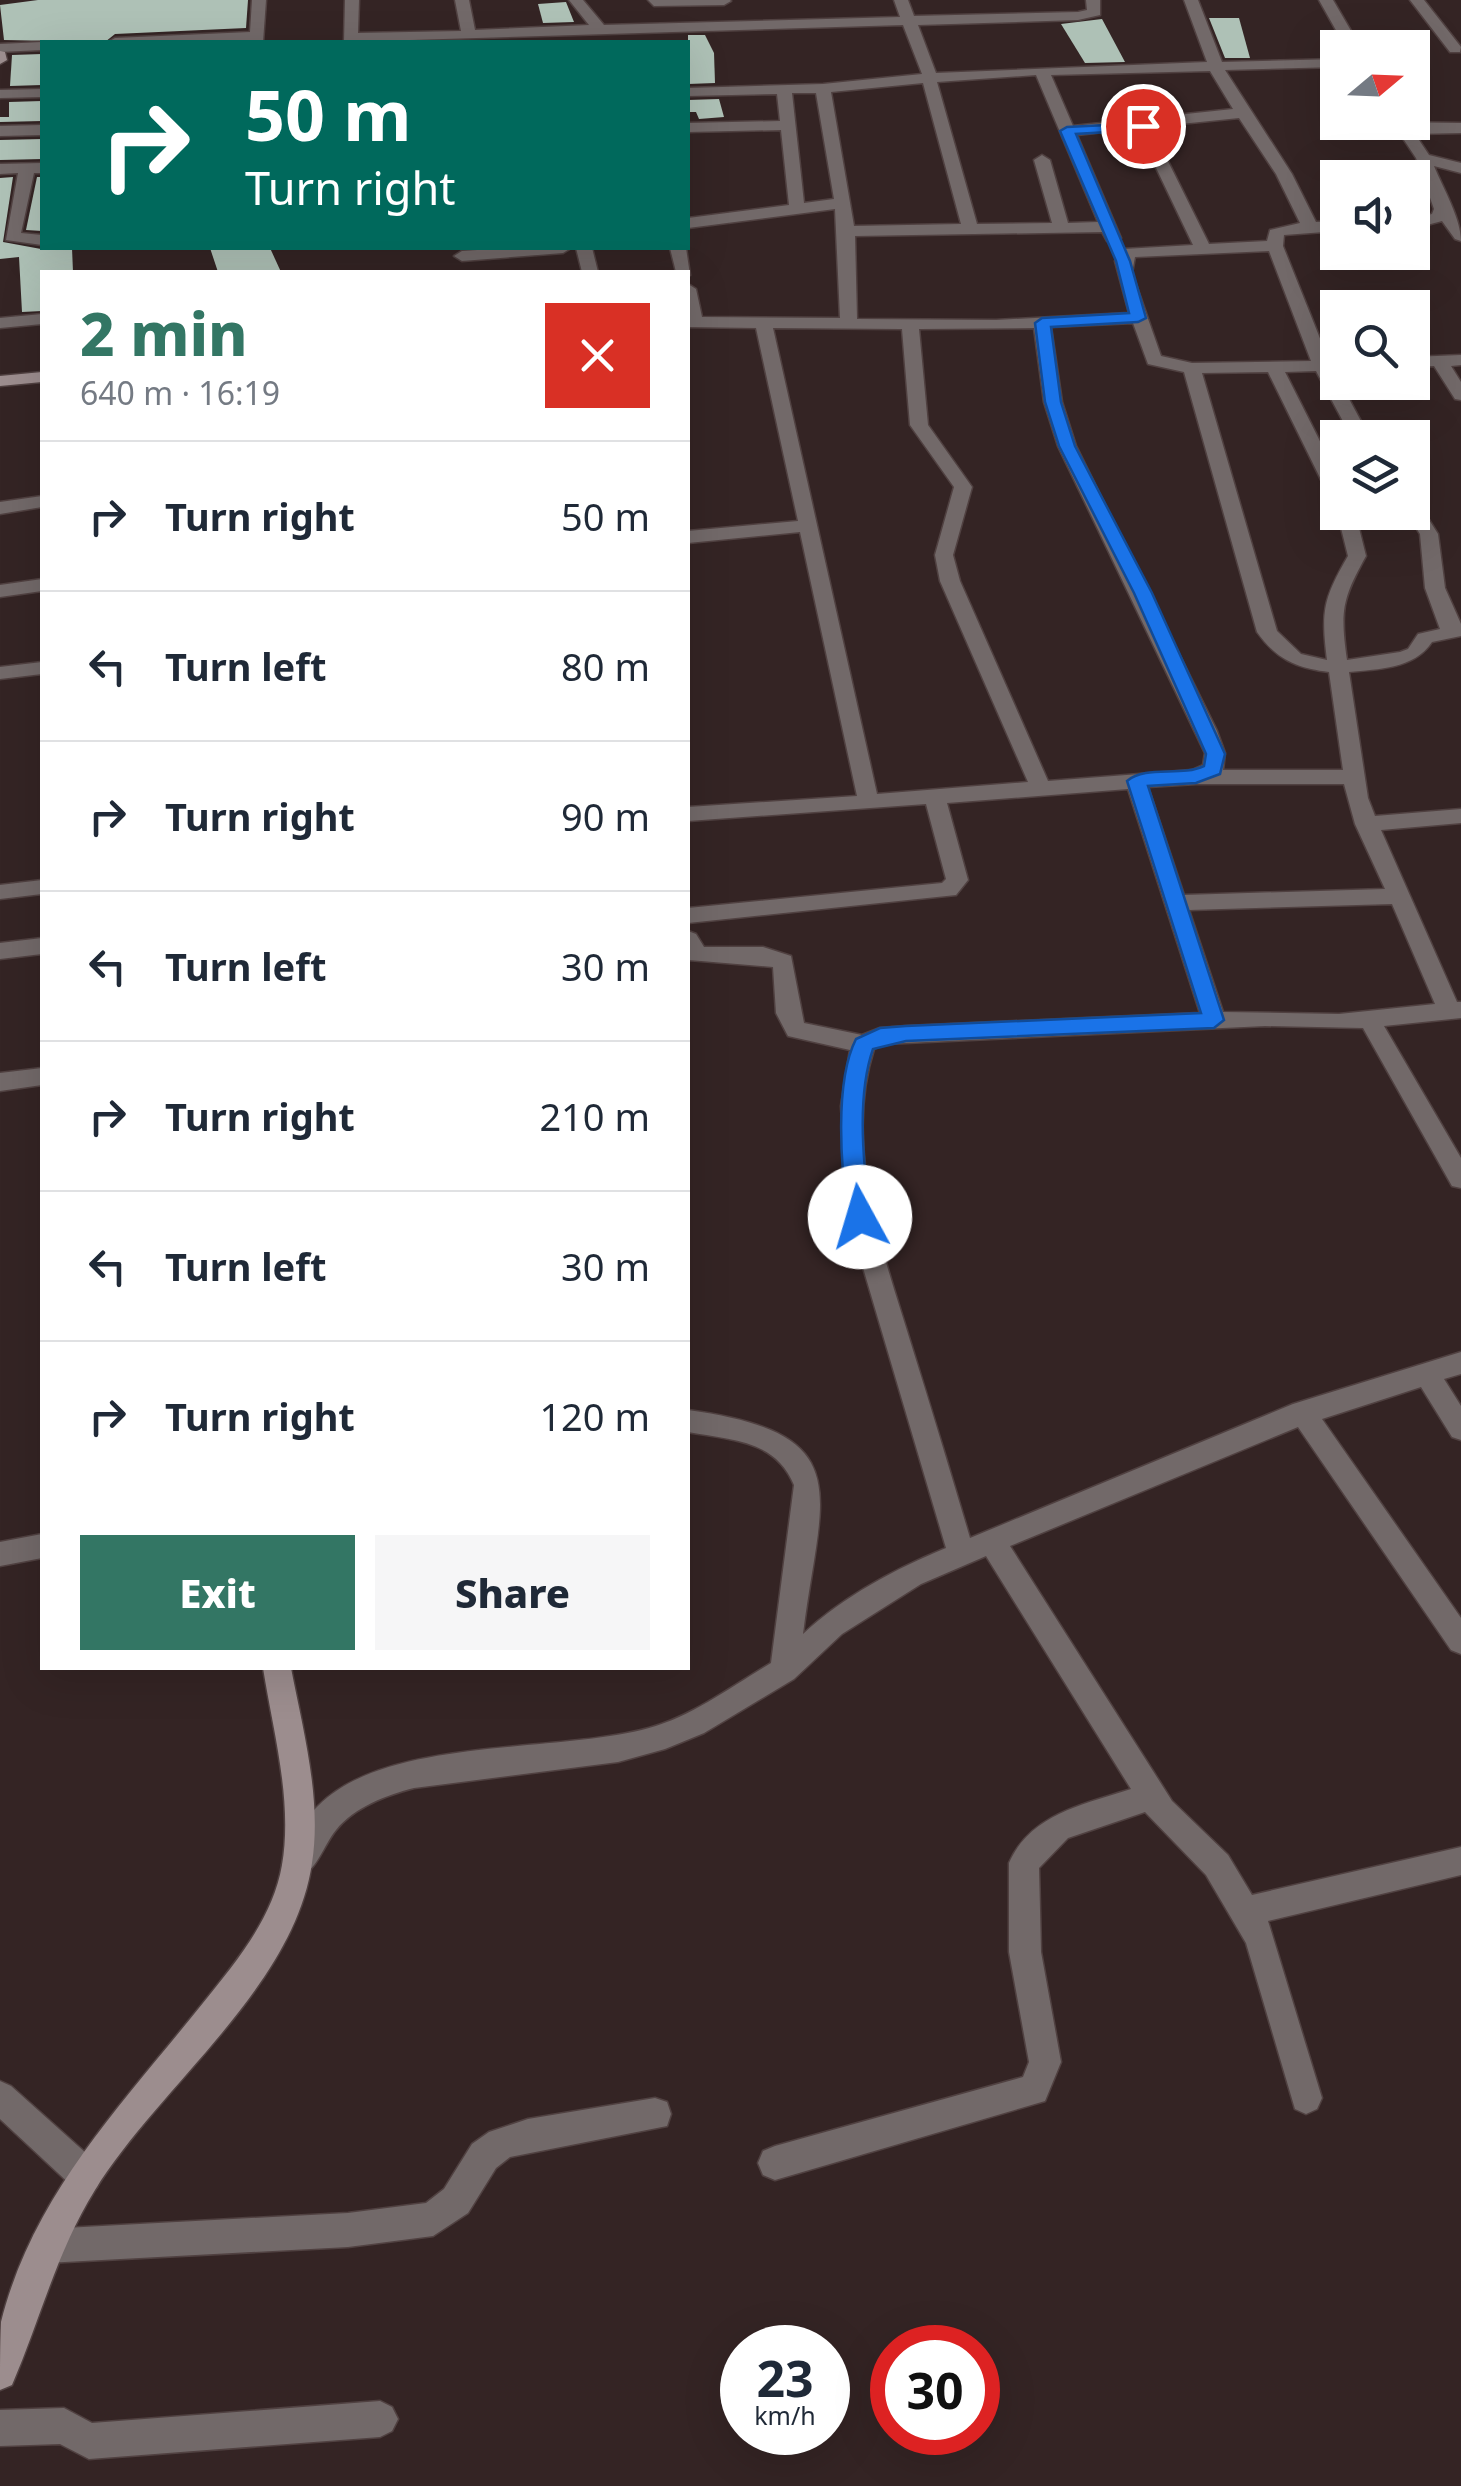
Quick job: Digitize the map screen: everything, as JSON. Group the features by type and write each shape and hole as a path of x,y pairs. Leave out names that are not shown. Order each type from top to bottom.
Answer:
{"street":[{"path":"214,40 256,39 260,0"},
{"path":"352,0 351,40 468,32 594,34 650,28 669,35 726,28 1089,14 1096,8 1093,0"},
{"path":"462,0 468,32"},
{"path":"576,0 594,34"},
{"path":"650,28 654,1 724,0 726,28"},
{"path":"901,0 930,78 970,228"},
{"path":"1191,0 1214,66 1296,194 1309,226"},
{"path":"1326,0 1344,30"},
{"path":"1417,0 1455,49"},
{"path":"0,54 40,46"},
{"path":"690,92 823,88 1042,71 1320,63"},
{"path":"1042,71 1123,261 1154,360 1192,368 1320,366"},
{"path":"823,88 847,231 849,322"},
{"path":"784,90 797,208"},
{"path":"0,94 40,93"},
{"path":"1067,131 1143,126 1178,116 1242,113"},
{"path":"690,128 788,125"},
{"path":"1143,126 1202,247"},
{"path":"1430,127 1461,128"},
{"path":"0,131 40,130"},
{"path":"1411,140 1424,158 1442,209 1461,236"},
{"path":"1424,158 1461,168"},
{"path":"1042,160 1061,228"},
{"path":"0,169 35,168 12,237 40,240"},
{"path":"690,222 843,203"},
{"path":"1430,220 1438,218 1442,209"},
{"path":"1320,226 1276,233 1275,246 1320,344"},
{"path":"847,231 1108,228"},
{"path":"1123,261 1130,252 1146,248 1275,246"},
{"path":"463,259 545,250"},
{"path":"691,322 1042,323 1138,318"},
{"path":"0,323 40,319"},
{"path":"763,321 869,804"},
{"path":"1042,323 1053,402 1067,446 1143,593 1216,754 1213,769 1196,777"},
{"path":"910,324 919,425 963,487 944,555 950,581 1040,786"},
{"path":"1430,361 1461,360"},
{"path":"1439,361 1461,395"},
{"path":"1274,367 1320,460"},
{"path":"1192,368 1267,632 1275,646 1295,660 1338,667 1405,657 1415,653 1425,638 1456,631 1435,588 1427,530"},
{"path":"0,382 40,377"},
{"path":"0,508 40,502"},
{"path":"690,537 808,526"},
{"path":"690,942 697,954 732,958 761,953 782,962 787,974 784,1009 796,1030 864,1044 880,1036 906,1034 1214,1020 1369,1019 1455,1010 1366,824 1352,777 1331,615 1335,594 1357,556 1350,530"},
{"path":"0,591 40,585"},
{"path":"0,673 40,668"},
{"path":"690,814 869,804 1040,786 1196,777 1352,777"},
{"path":"1136,781 1214,1020"},
{"path":"690,916 948,890 957,880 935,797"},
{"path":"1366,824 1461,816"},
{"path":"0,892 40,887"},
{"path":"1176,903 1398,896"},
{"path":"0,950 40,946"},
{"path":"1369,1019 1461,1179"},
{"path":"864,1044 857,1064 854,1112 854,1182 860,1217 961,1552"},
{"path":"0,1082 40,1077"},
{"path":"0,2373 46,2246 85,2175 262,1950 285,1906 298,1865 328,1816 374,1785 414,1774 618,1750 655,1740 694,1724 784,1670 832,1625 911,1576 961,1552 1302,1412 1461,1364"},
{"path":"1427,1373 1461,1428"},
{"path":"1302,1412 1461,1641"},
{"path":"690,1421 766,1436 787,1445 802,1462 808,1484 784,1670"},
{"path":"991,1540 1161,1811 1217,1865 1260,1937 1306,2098"},
{"path":"0,1554 40,1546"},
{"path":"277,1670 294,1780 298,1865"},
{"path":"776,2163 1034,2090 1045,2062 1025,1952 1024,1863 1058,1827 1152,1796"},
{"path":"1245,1912 1461,1861"},
{"path":"0,2097 85,2175"},
{"path":"46,2246 348,2230 433,2218 456,2201 484,2156 502,2144 528,2135 654,2114"},
{"path":"0,2428 64,2426 89,2441 380,2419"}],"building":[{"path":"38,0 248,0 246,28 115,34 108,40 4,40 0,5"},
{"path":"566,2 574,22 543,23 538,4"},
{"path":"1209,18 1239,18 1250,58 1225,58"},
{"path":"1102,19 1125,62 1085,63 1061,24"},
{"path":"688,35 705,35 714,53 715,83 690,84"},
{"path":"40,54 40,85 10,86 12,55"},
{"path":"719,99 724,117 699,119 696,112 690,112 690,100"},
{"path":"40,101 40,121 0,122 0,117 9,117 9,102"},
{"path":"40,139 40,159 0,160 0,140"},
{"path":"13,177 3,242 40,250 72,250 73,270 40,270 40,311 22,312 19,257 0,259 0,178"},
{"path":"37,177 40,177 40,231 26,230"},
{"path":"211,250 271,250 280,270 217,270"}],"route":[{"path":"860,1217 854,1182 854,1112 857,1064 864,1044 880,1036 906,1034 1214,1020 1136,781 1196,777 1213,769 1216,754 1143,593 1067,446 1053,402 1042,323 1138,318 1123,261 1067,131 1143,126"}]}
